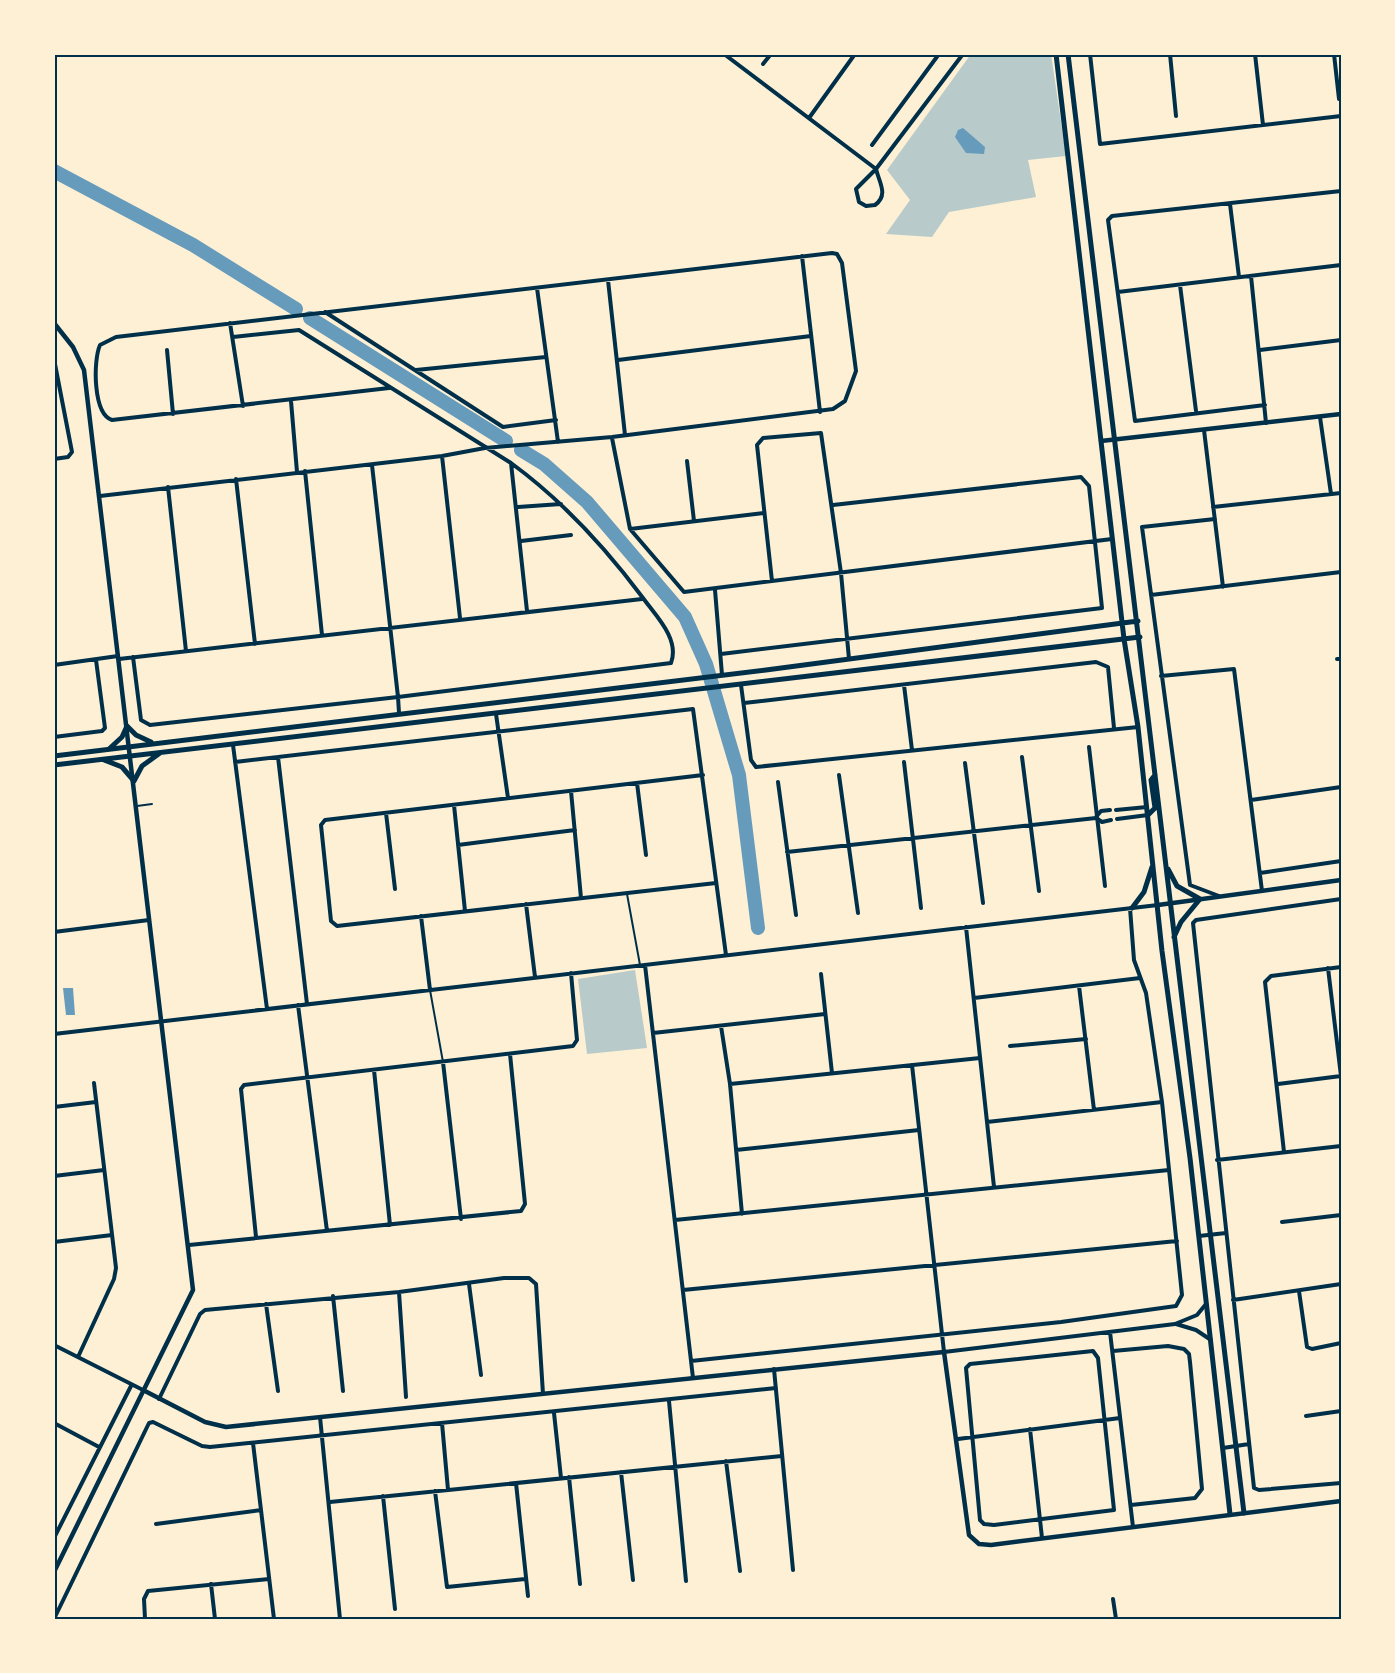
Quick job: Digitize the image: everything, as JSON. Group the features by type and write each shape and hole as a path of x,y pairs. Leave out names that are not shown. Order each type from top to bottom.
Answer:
{"main road":[{"path":"1056,54 1122,623 1138,727 1199,1236 1230,1515"},
{"path":"1068,54 1244,1513"},
{"path":"54,756 682,680 1138,621"},
{"path":"54,765 1140,637"},
{"path":"109,749 122,737 128,726 141,739 155,743"},
{"path":"98,759 122,767 134,781 142,766 162,752"},
{"path":"1148,814 1155,808 1151,780 1155,775"},
{"path":"1165,862 1177,886 1200,899 1181,922 1174,939"},
{"path":"1131,908 1144,892 1154,863"}],"street":[{"path":"724,54 876,169 883,189 882,199 875,206 866,206 856,198 856,189 876,169 963,54"},
{"path":"763,64 771,54"},
{"path":"809,118 855,54"},
{"path":"872,145 939,54"},
{"path":"1090,54 1100,144 1341,116"},
{"path":"1170,54 1176,116"},
{"path":"1255,54 1263,125"},
{"path":"1334,54 1339,99"},
{"path":"1265,405 1196,411 1135,421 1107,224 1112,216 1341,191"},
{"path":"1230,204 1239,277"},
{"path":"100,496 372,465 485,448 612,437 833,409 845,401 851,390 856,371 840,258 837,254 832,253 802,256 116,337 100,345 94,358 100,411 106,418 112,420 389,388"},
{"path":"802,256 820,412"},
{"path":"1118,292 1341,265"},
{"path":"1251,276 1266,423"},
{"path":"608,280 625,435"},
{"path":"1180,285 1196,411"},
{"path":"537,288 558,442"},
{"path":"324,311 498,424 508,426 556,420"},
{"path":"54,323 84,370 128,726 193,1290 189,1303 143,1390 54,1571"},
{"path":"230,323 243,406"},
{"path":"54,330 62,334"},
{"path":"133,657 141,720 150,725 398,697 668,663 672,660 670,638 609,552 540,484 511,463 299,330 233,337"},
{"path":"618,360 811,336"},
{"path":"1260,350 1341,340"},
{"path":"167,350 173,414"},
{"path":"416,370 546,357"},
{"path":"54,459 68,457 72,452 55,360"},
{"path":"291,401 297,472"},
{"path":"1101,441 1341,414"},
{"path":"1320,417 1331,494"},
{"path":"1204,430 1223,587"},
{"path":"772,581 759,440 820,433 841,573 849,659"},
{"path":"612,437 630,529 655,562 684,592 715,590 1112,539"},
{"path":"442,456 460,618"},
{"path":"687,461 693,522"},
{"path":"511,463 518,507 527,610"},
{"path":"372,465 399,713"},
{"path":"305,471 322,635"},
{"path":"721,654 1099,609 1103,605 1089,486 1081,477 832,506"},
{"path":"236,479 255,644"},
{"path":"168,487 186,651"},
{"path":"1213,507 1341,493"},
{"path":"518,507 561,504"},
{"path":"630,529 764,513"},
{"path":"1215,519 1142,527 1190,885 1220,896"},
{"path":"521,541 571,535"},
{"path":"1151,595 1341,572"},
{"path":"715,590 722,675"},
{"path":"54,665 255,644 527,610 643,599"},
{"path":"54,737 102,731 105,728 96,660"},
{"path":"744,703 1104,663 1108,667 1114,728"},
{"path":"1161,676 1234,669 1262,891"},
{"path":"741,685 751,760 756,767 1138,727"},
{"path":"904,685 912,750"},
{"path":"236,762 693,709 726,955"},
{"path":"496,714 508,798"},
{"path":"233,745 267,1009"},
{"path":"1089,747 1095,818 1106,886"},
{"path":"278,757 307,1004"},
{"path":"1022,757 1040,891"},
{"path":"904,762 921,909"},
{"path":"965,763 983,903"},
{"path":"703,775 326,820 321,825 331,921 337,926 716,883"},
{"path":"839,775 851,844 858,913"},
{"path":"778,782 796,915"},
{"path":"637,783 646,855"},
{"path":"1251,800 1341,787"},
{"path":"571,791 581,898"},
{"path":"454,805 465,911"},
{"path":"1116,810 1147,807"},
{"path":"1095,818 1101,811 1110,810"},
{"path":"386,813 395,889"},
{"path":"1117,819 1148,814"},
{"path":"787,852 1032,824 1095,818 1102,822 1111,820"},
{"path":"458,845 575,830"},
{"path":"1260,873 1341,861"},
{"path":"54,1034 1158,905 1341,880"},
{"path":"1341,899 1194,921 1217,1160 1254,1488 1260,1490 1341,1483"},
{"path":"526,904 535,977"},
{"path":"691,1361 942,1336 1176,1306 1182,1295 1162,1102 1146,993 1134,960 1131,908"},
{"path":"421,916 430,990"},
{"path":"54,932 149,920"},
{"path":"966,927 994,1187"},
{"path":"642,965 653,1033 693,1378"},
{"path":"1284,1152 1266,978 1341,967"},
{"path":"1278,1084 1341,1076 1329,968"},
{"path":"256,1237 241,1089 251,1084 573,1046 577,1040 571,973"},
{"path":"821,974 832,1073"},
{"path":"974,998 1140,978"},
{"path":"1079,986 1094,1110"},
{"path":"298,1005 327,1231"},
{"path":"653,1033 825,1014"},
{"path":"722,1026 730,1084 742,1214"},
{"path":"1010,1046 1086,1039"},
{"path":"189,1245 461,1219 524,1208 510,1054"},
{"path":"730,1084 980,1058"},
{"path":"443,1062 461,1219"},
{"path":"912,1065 944,1352 958,1439 969,1534 972,1540 991,1545 1341,1500"},
{"path":"374,1070 390,1225"},
{"path":"78,1357 114,1279 112,1235 94,1083"},
{"path":"54,1107 96,1102"},
{"path":"987,1122 1162,1102"},
{"path":"736,1150 919,1130"},
{"path":"1217,1160 1341,1146"},
{"path":"54,1176 104,1170"},
{"path":"675,1220 1169,1170"},
{"path":"1281,1222 1341,1215"},
{"path":"1199,1236 1226,1233"},
{"path":"54,1242 112,1235"},
{"path":"683,1290 1177,1241"},
{"path":"159,1399 200,1314 213,1308 399,1292 504,1278 529,1278 537,1288 543,1394"},
{"path":"469,1284 482,1376"},
{"path":"1233,1300 1341,1284"},
{"path":"1299,1291 1307,1347 1312,1349 1341,1343"},
{"path":"399,1292 406,1397"},
{"path":"333,1296 343,1391"},
{"path":"54,1345 205,1422 226,1427 944,1352 1175,1324 1197,1315 1206,1303"},
{"path":"266,1304 278,1391"},
{"path":"1175,1324 1196,1330 1211,1340"},
{"path":"1110,1332 1133,1527"},
{"path":"1113,1351 1178,1347 1189,1354 1190,1362 1202,1489 1195,1498 1131,1505"},
{"path":"1096,1353 1114,1510 988,1526 980,1520 971,1437 965,1372 970,1364 1096,1353"},
{"path":"774,1369 793,1570"},
{"path":"54,1538 131,1386"},
{"path":"54,1619 56,1610 149,1423 153,1422 202,1446 554,1413 776,1388"},
{"path":"669,1401 686,1581"},
{"path":"1306,1416 1341,1411"},
{"path":"554,1413 561,1478"},
{"path":"320,1417 330,1502 339,1619"},
{"path":"958,1439 1120,1418"},
{"path":"54,1423 99,1447"},
{"path":"442,1424 448,1490"},
{"path":"1030,1430 1042,1538"},
{"path":"253,1443 274,1619"},
{"path":"1223,1448 1248,1444"},
{"path":"330,1502 782,1456"},
{"path":"726,1461 740,1571"},
{"path":"621,1472 633,1580"},
{"path":"568,1477 580,1584"},
{"path":"516,1483 528,1596"},
{"path":"435,1491 447,1587 525,1579"},
{"path":"383,1496 395,1609"},
{"path":"156,1524 261,1510"},
{"path":"145,1619 144,1599 148,1592 269,1579"},
{"path":"211,1584 215,1619"},
{"path":"1113,1599 1116,1619"}],"lane":[{"path":"136,806 152,804"},
{"path":"626,893 642,965"},
{"path":"430,990 443,1062"}],"shaded area":[{"path":"971,54 1051,54 1066,156 1028,160 1036,197 949,212 932,237 886,234 910,200 887,170"},
{"path":"635,970 647,1048 587,1054 578,979"}],"water":[{"path":"963,128 985,147 984,154 966,153 955,137 958,130"},
{"path":"63,988 73,988 75,1015 66,1015"}],"waterway":[{"path":"54,171 193,245 296,309"},
{"path":"310,318 506,441"},
{"path":"521,450 544,464 587,502 685,617 706,664 739,775 758,928"}]}
